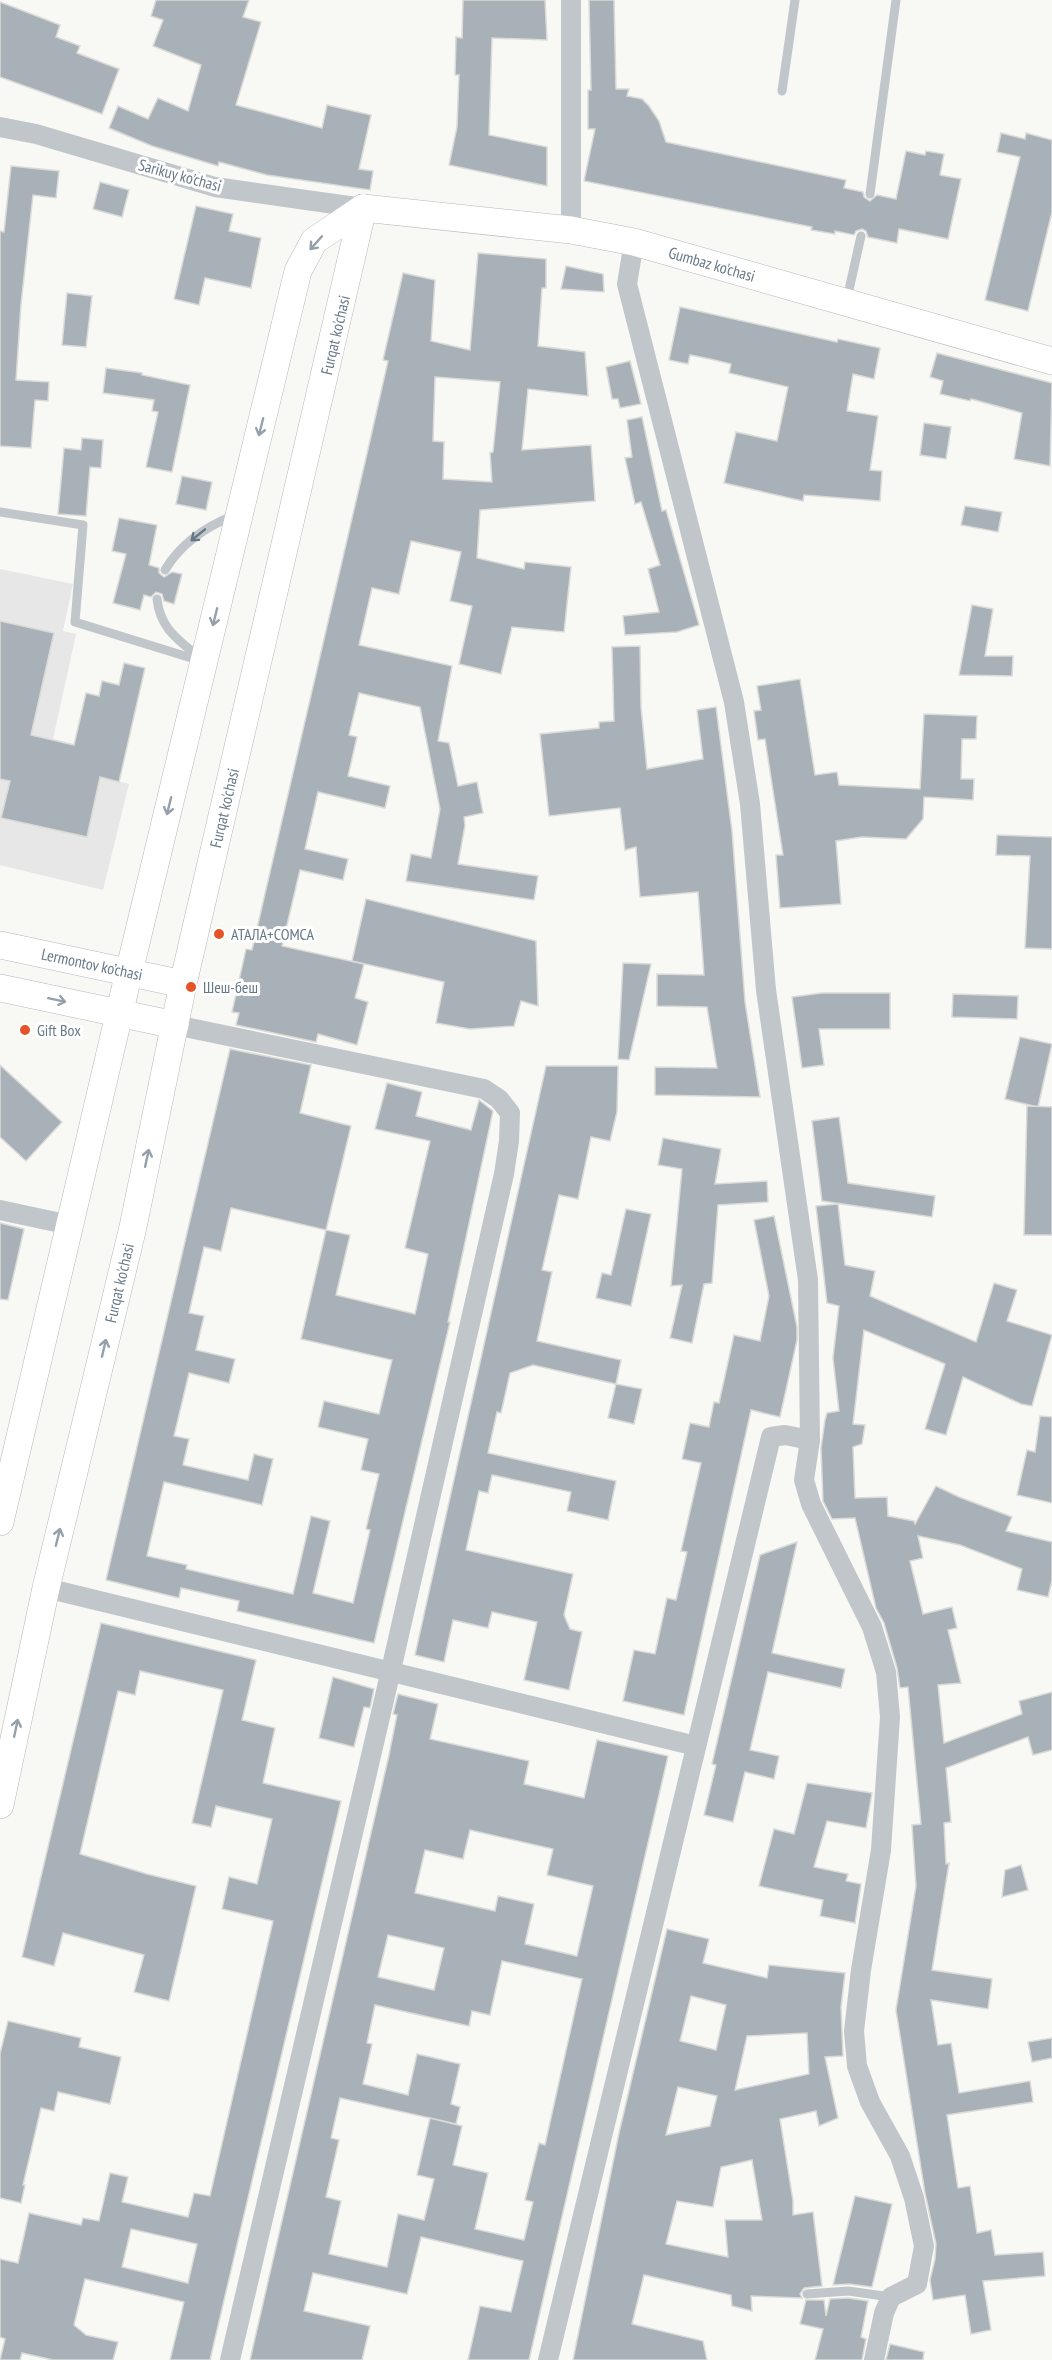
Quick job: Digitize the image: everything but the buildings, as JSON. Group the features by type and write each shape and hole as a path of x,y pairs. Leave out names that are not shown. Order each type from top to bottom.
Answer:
{"main road":[{"name":"Gumbaz ko'chasi","path":"363,208 571,230 634,242 1052,361"},
{"path":"0,1522 3,1490 69,1225 298,271 314,241 363,208"},
{"name":"Furqat ko'chasi","path":"0,1805 46,1588 133,1227 183,984 363,208"},
{"name":"Lermontov ko’chasi","path":"0,945 183,984"},
{"path":"0,988 175,1025"}],"street":[{"path":"571,0 571,230"},
{"name":"Sarikuy ko'chasi","path":"0,127 36,134 215,187 363,208"},
{"path":"634,242 627,284 734,702 750,804 766,990 808,1280 810,1440 804,1480 811,1504 872,1627 886,1672 890,1717 881,1850 861,1970 854,2031 856,2066 870,2102 900,2156 914,2198 924,2246 917,2284 891,2296 884,2313 874,2360"},
{"path":"175,1025 484,1089 499,1099 510,1113 504,1174 230,2360"},
{"path":"0,1210 69,1225"},
{"path":"548,2360 771,1437 785,1435 810,1440"},
{"path":"46,1588 391,1670 696,1746"}],"lane":[{"path":"782,91 795,0"},
{"path":"870,194 896,0"},
{"path":"846,301 861,236"},
{"path":"0,512 83,525 75,621 204,662"},
{"path":"165,570 171,560 211,524 240,513"},
{"path":"157,599 158,609 169,632 204,662"},
{"path":"807,2294 848,2292 891,2296"}],"shaded area":[{"path":"0,569 73,584 63,631 76,634 53,739 106,752 101,777 129,784 103,890 0,865"}],"place":[{"name":"АТАЛА+СОМСА","path":"219,934"},
{"name":"Шеш-беш","path":"191,987"},
{"name":"Gift Box","path":"25,1030"}]}
